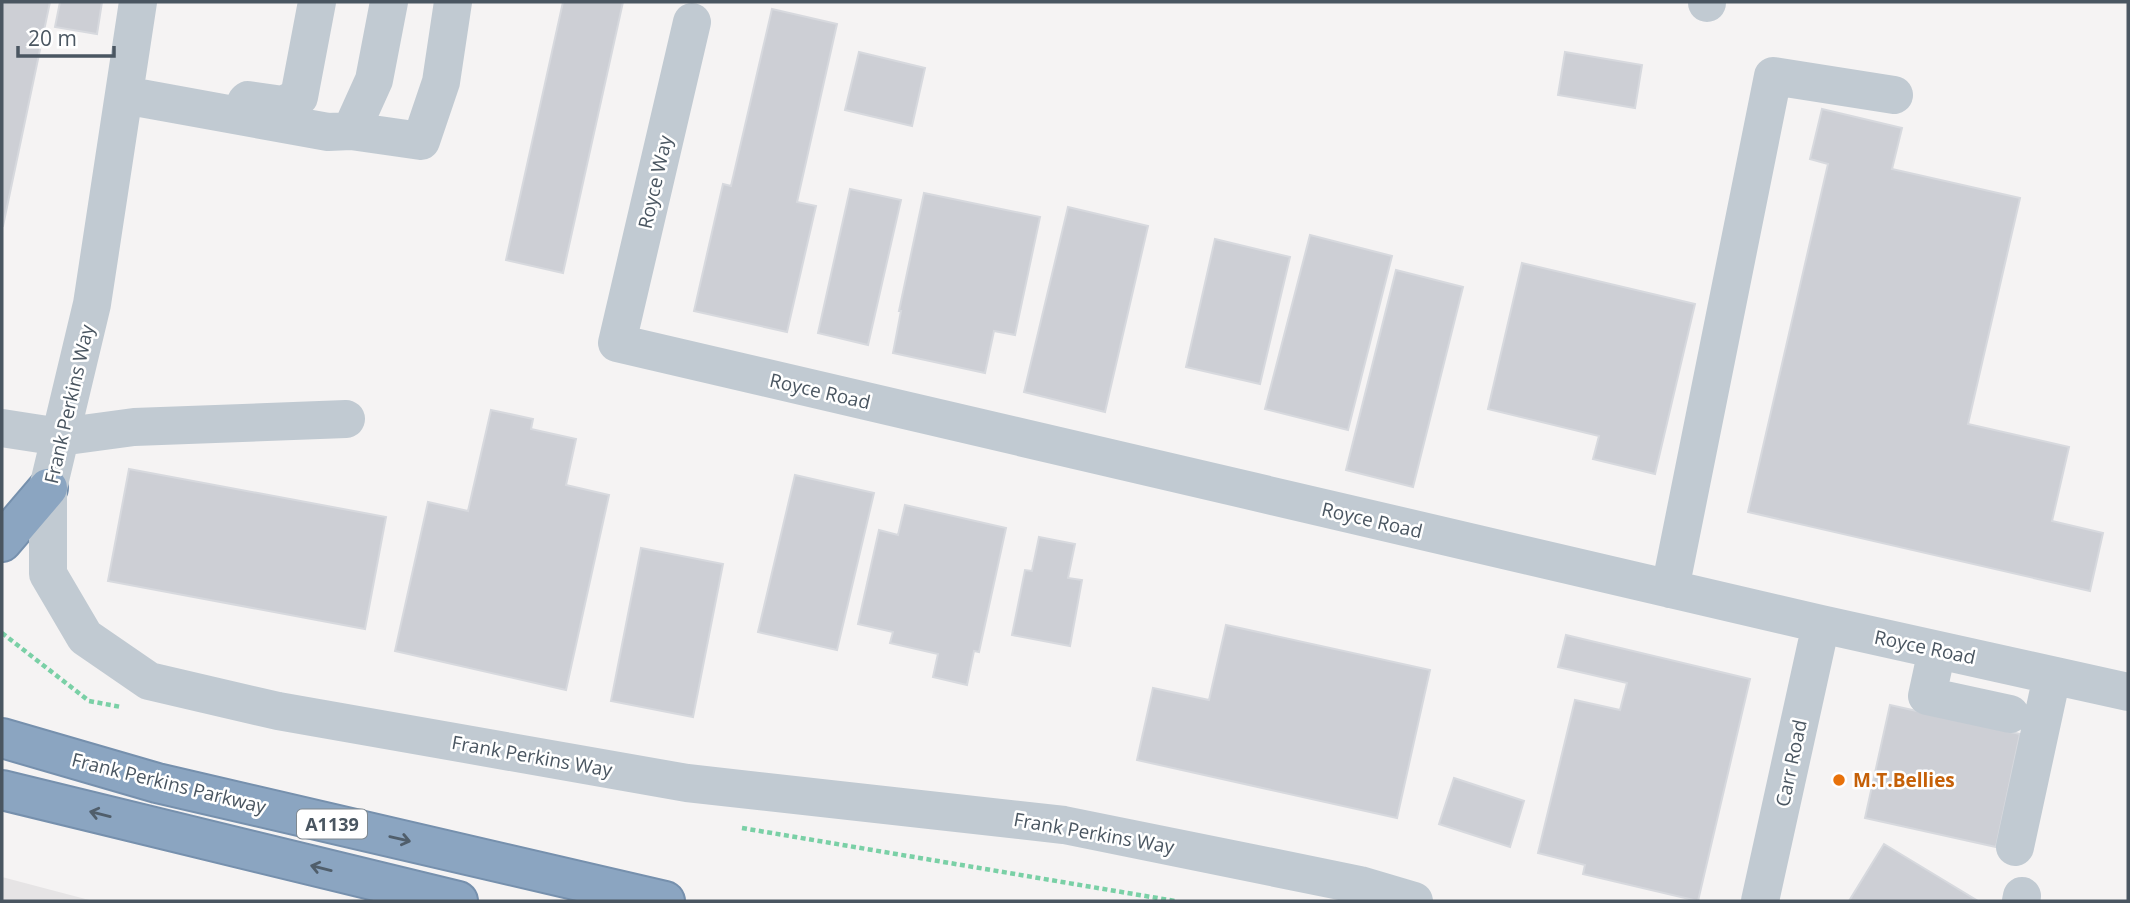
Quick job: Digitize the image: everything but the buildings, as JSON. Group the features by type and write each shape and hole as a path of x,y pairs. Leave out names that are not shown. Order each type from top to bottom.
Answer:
{"highway":[{"path":"2,542 48,488"},
{"name":"Frank Perkins Parkway","path":"2,738 156,783 665,901"},
{"name":"A1139","path":"2,790 458,901"}],"street":[{"path":"231,115 248,100 283,104 299,97 317,2"},
{"path":"351,131 374,80 388,2"},
{"path":"124,94 328,132 351,131 421,141 441,82 453,2"},
{"name":"Frank Perkins Way","path":"141,11 124,94 92,304 48,488 48,574 85,637 149,681 278,711 687,783 1064,825 1360,885 1414,901"},
{"name":"Royce Way","path":"617,343 692,22"},
{"path":"1670,589 1773,76 1894,95"},
{"name":"Royce Road","path":"617,343 1821,624 2128,692"},
{"path":"2,428 60,437 134,427 346,419"},
{"name":"Carr Road","path":"1760,901 1821,624"},
{"path":"1937,650 1927,696 2010,714"},
{"path":"2015,847 2052,676"}],"shaded area":[{"path":"2,877 93,901 2,901"}],"place":[{"name":"M.T.Bellies","path":"1839,780"}]}
